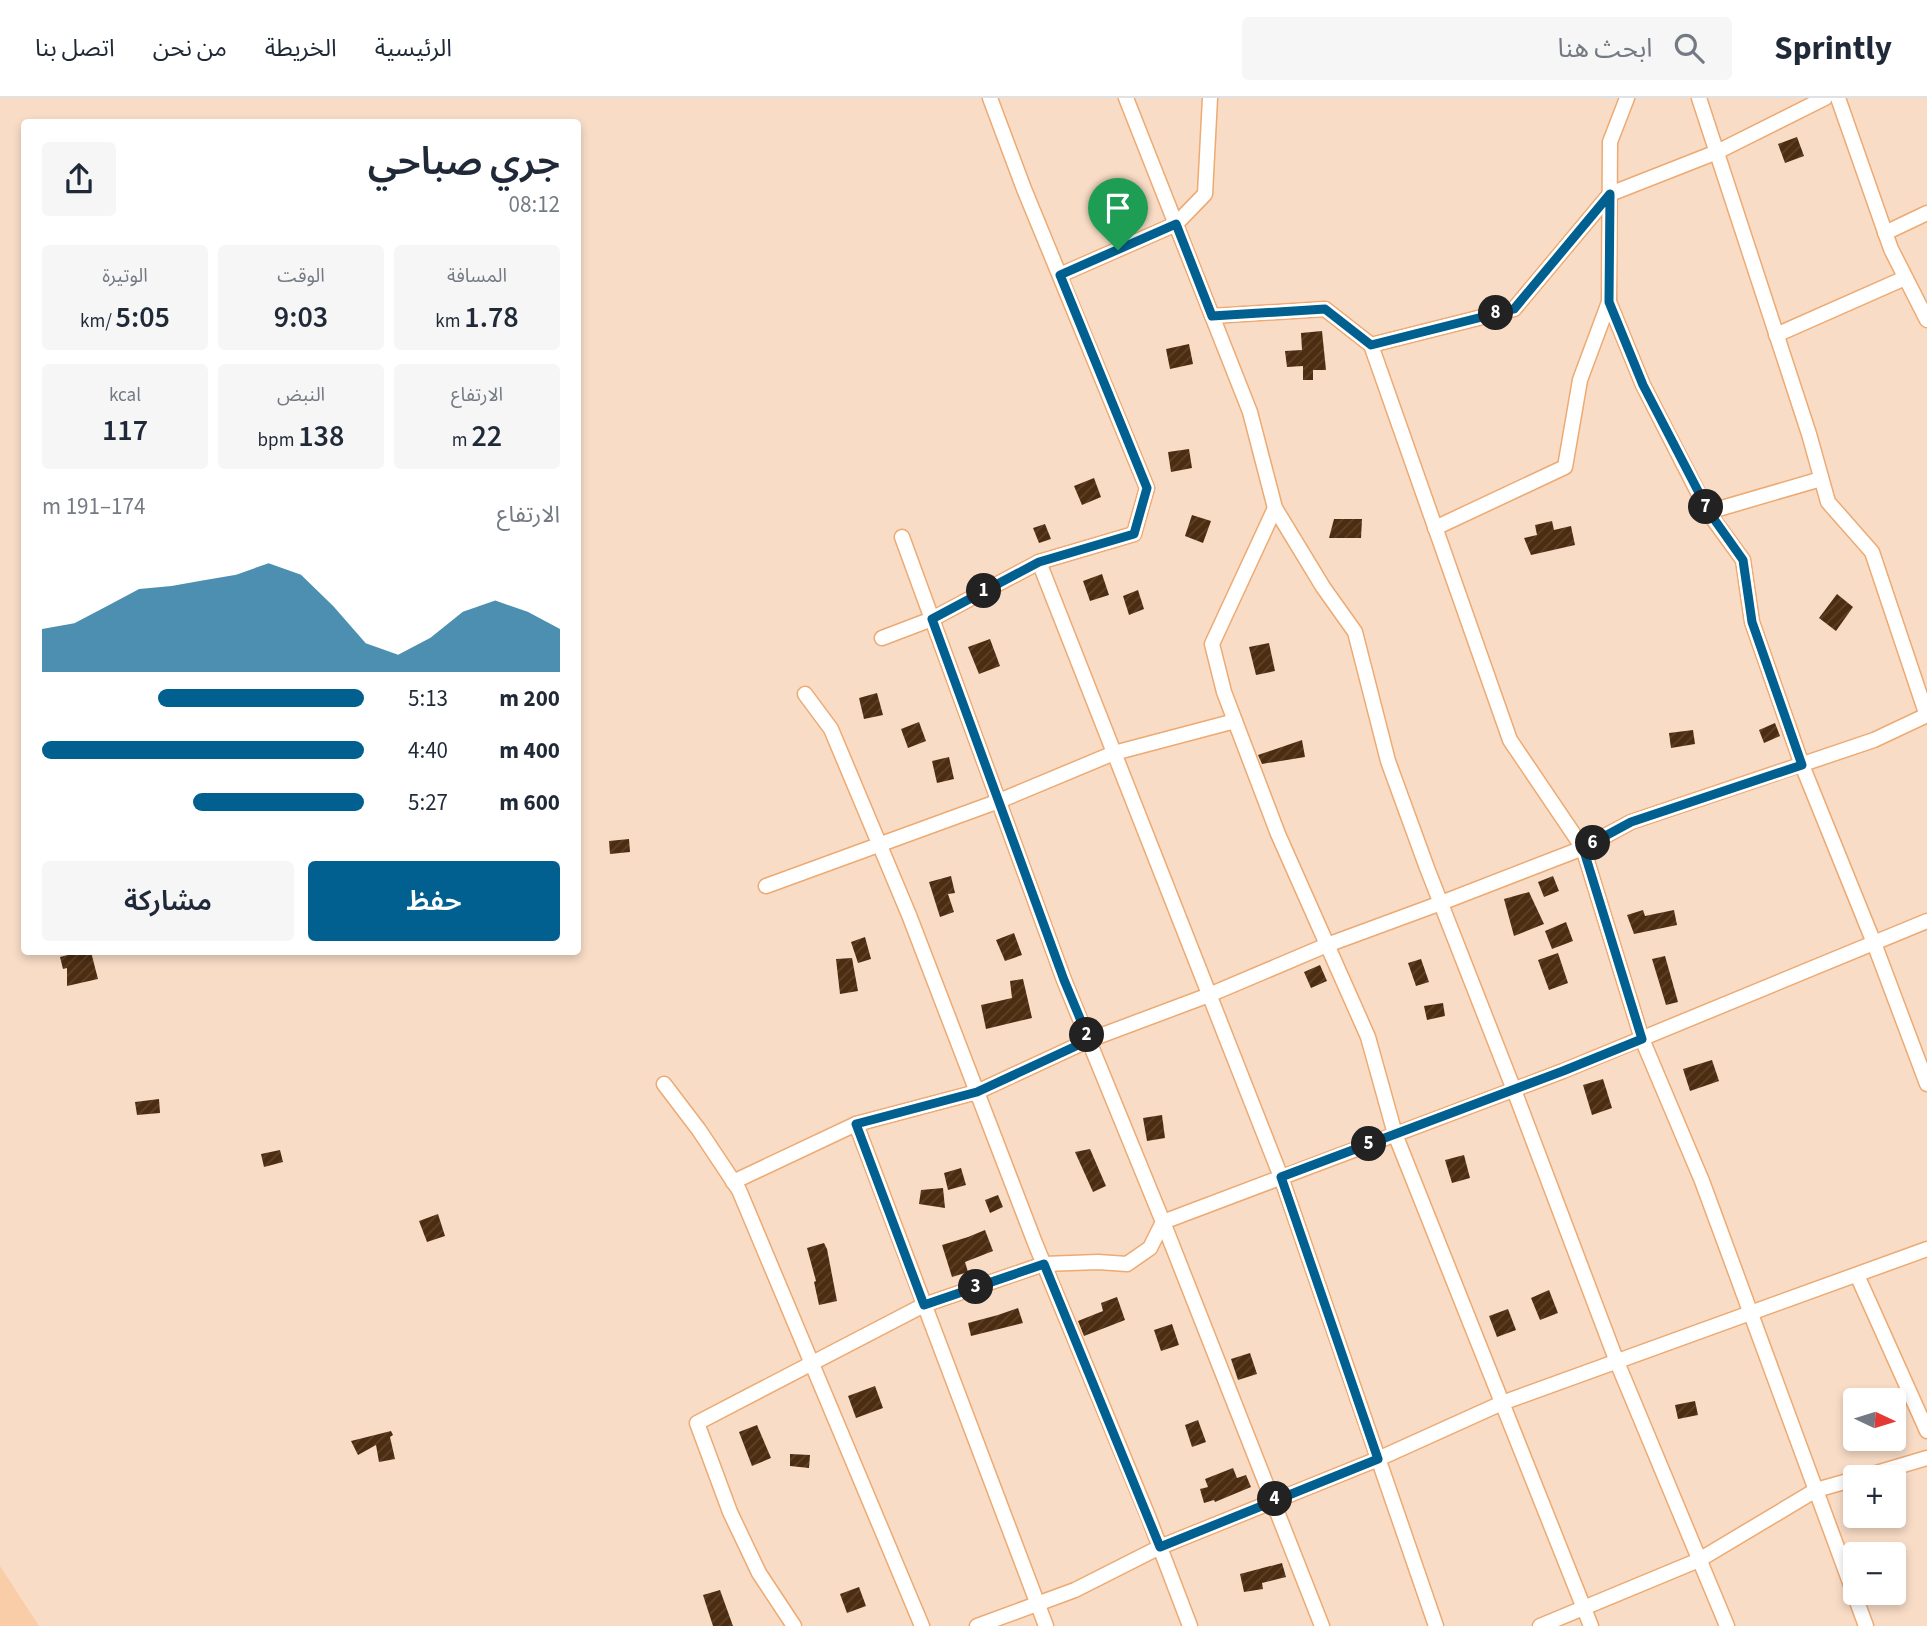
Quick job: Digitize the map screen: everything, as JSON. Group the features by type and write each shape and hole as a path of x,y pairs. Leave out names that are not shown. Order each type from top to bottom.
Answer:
{"street":[{"path":"882,638 932,619 1039,562 1134,534 1147,488 1024,189 990,98"},
{"path":"1126,98 1250,412 1275,508 1354,632 1388,761 1441,903 1617,1362 1727,1626"},
{"path":"1060,275 1176,224 1205,194 1210,98"},
{"path":"1435,528 1565,467 1580,380 1609,302 1610,142 1627,98"},
{"path":"733,1182 856,1124 977,1092 1089,1040 1209,995 1327,945 1583,848 1631,822 1874,740 1927,715 1872,552 1828,502 1809,434 1699,98"},
{"path":"1371,345 1514,309 1610,194 1717,152 1825,98"},
{"path":"1838,98 1891,249 1927,320"},
{"path":"1885,233 1927,213"},
{"path":"1776,335 1905,278"},
{"path":"1609,302 1643,385 1709,512 1743,560 1752,622 1802,765 1927,1084"},
{"path":"1212,316 1325,309 1371,345 1510,740 1583,848 1642,1039 1702,1181 1866,1626"},
{"path":"1709,512 1821,479"},
{"path":"1275,508 1212,644 1224,692 1278,834 1368,1037 1395,1135 1591,1626"},
{"path":"902,537 1064,980 1163,1222 1322,1626"},
{"path":"1039,562 1281,1177 1436,1626"},
{"path":"805,694 831,729 909,915 1044,1264 1190,1626"},
{"path":"766,886 999,801 1114,753 1235,721"},
{"path":"794,1626 759,1573 730,1512 697,1423 924,1305 1044,1264 1127,1264 1150,1248 1163,1222 1514,1090 1927,921"},
{"path":"664,1084 739,1190 922,1626"},
{"path":"856,1124 1046,1626"},
{"path":"977,1626 1075,1590 1160,1547 1378,1459 1502,1404 1927,1250"},
{"path":"1857,1275 1927,1431"},
{"path":"1903,1465 1927,1458"},
{"path":"1540,1626 1699,1560 1816,1490 1843,1482"}],"shaded area":[{"path":"0,1566 39,1626 0,1626"}],"building":[{"path":"1797,137 1804,156 1785,163 1778,144"},
{"path":"1322,331 1326,370 1313,370 1313,380 1303,380 1303,366 1287,367 1285,351 1302,350 1301,333"},
{"path":"1189,344 1193,364 1170,369 1166,349"},
{"path":"1189,449 1192,468 1171,472 1168,452"},
{"path":"1094,478 1101,497 1082,505 1074,486"},
{"path":"1192,515 1211,521 1203,543 1185,536"},
{"path":"1334,519 1362,519 1361,538 1329,538"},
{"path":"1552,521 1554,530 1571,526 1575,545 1531,555 1524,538 1537,535 1535,525"},
{"path":"1045,524 1051,539 1039,543 1033,528"},
{"path":"1102,574 1109,595 1090,601 1083,581"},
{"path":"1138,590 1144,609 1129,615 1123,596"},
{"path":"1837,594 1853,607 1836,631 1819,618"},
{"path":"990,639 1000,666 979,674 968,647"},
{"path":"1269,643 1275,671 1256,675 1249,647"},
{"path":"877,693 883,715 864,719 859,698"},
{"path":"919,722 926,741 908,748 901,729"},
{"path":"1775,723 1780,736 1764,743 1759,730"},
{"path":"1693,730 1695,744 1671,748 1669,733"},
{"path":"1302,740 1305,757 1262,764 1258,755"},
{"path":"949,757 954,779 937,783 932,761"},
{"path":"629,839 630,852 610,854 609,841"},
{"path":"951,876 955,893 948,894 954,912 940,917 929,882"},
{"path":"1553,876 1559,891 1544,897 1538,882"},
{"path":"1529,892 1544,924 1514,936 1504,899"},
{"path":"1643,910 1645,916 1674,910 1677,925 1634,934 1627,915"},
{"path":"1566,922 1573,941 1552,949 1545,931"},
{"path":"1014,933 1022,955 1005,961 996,940"},
{"path":"865,937 871,959 858,963 851,942"},
{"path":"1558,953 1568,983 1549,990 1538,960"},
{"path":"92,955 98,979 67,986 67,968 63,969 60,957"},
{"path":"1665,956 1678,1002 1666,1005 1652,959"},
{"path":"852,958 858,991 840,994 836,959"},
{"path":"1421,959 1429,982 1416,986 1408,963"},
{"path":"1320,965 1327,981 1311,988 1304,972"},
{"path":"1023,979 1032,1018 986,1029 981,1005 1012,998 1010,981"},
{"path":"1443,1003 1445,1016 1427,1020 1424,1006"},
{"path":"1712,1060 1719,1081 1690,1091 1683,1069"},
{"path":"1603,1079 1612,1108 1592,1115 1583,1085"},
{"path":"159,1099 160,1113 137,1115 135,1102"},
{"path":"1162,1115 1165,1138 1147,1141 1143,1118"},
{"path":"1090,1149 1106,1186 1093,1192 1075,1152"},
{"path":"280,1150 283,1162 264,1167 261,1154"},
{"path":"1464,1155 1470,1178 1452,1183 1445,1160"},
{"path":"961,1168 966,1185 948,1190 944,1173"},
{"path":"943,1188 945,1208 919,1204 921,1190"},
{"path":"998,1195 1003,1207 990,1213 985,1200"},
{"path":"438,1214 445,1236 427,1242 419,1221"},
{"path":"985,1230 993,1251 965,1262 968,1272 952,1277 942,1245"},
{"path":"824,1243 837,1301 819,1305 807,1248"},
{"path":"1549,1290 1558,1313 1540,1320 1531,1298"},
{"path":"1117,1297 1125,1320 1084,1336 1078,1321 1103,1311 1101,1303"},
{"path":"1018,1308 1023,1323 971,1336 968,1323"},
{"path":"1508,1309 1516,1330 1497,1337 1489,1316"},
{"path":"1172,1324 1179,1345 1161,1351 1154,1330"},
{"path":"1250,1353 1257,1374 1238,1380 1231,1359"},
{"path":"875,1386 883,1408 856,1418 848,1396"},
{"path":"1695,1401 1698,1415 1678,1419 1675,1405"},
{"path":"1198,1420 1206,1442 1192,1447 1185,1425"},
{"path":"757,1425 771,1458 752,1466 739,1432"},
{"path":"391,1431 395,1459 379,1462 376,1445 358,1455 351,1441"},
{"path":"790,1454 810,1455 809,1468 790,1466"},
{"path":"1233,1468 1237,1478 1246,1475 1251,1487 1215,1502 1204,1503 1200,1489 1208,1487 1205,1479"},
{"path":"1282,1563 1286,1577 1262,1583 1263,1589 1244,1592 1240,1574"},
{"path":"859,1587 866,1606 847,1613 840,1594"},
{"path":"720,1590 733,1626 713,1626 703,1595"}],"route":[{"path":"1610,194 1609,302 1643,385 1709,512 1743,560 1752,622 1802,765 1631,822 1583,848 1642,1039 1281,1177 1378,1459 1160,1547 1044,1264 924,1305 856,1124 977,1092 1089,1040 1064,980 932,619 1039,562 1134,534 1147,488 1060,275 1118,250 1176,224 1212,316 1325,309 1371,345 1514,309 1610,194"}]}
